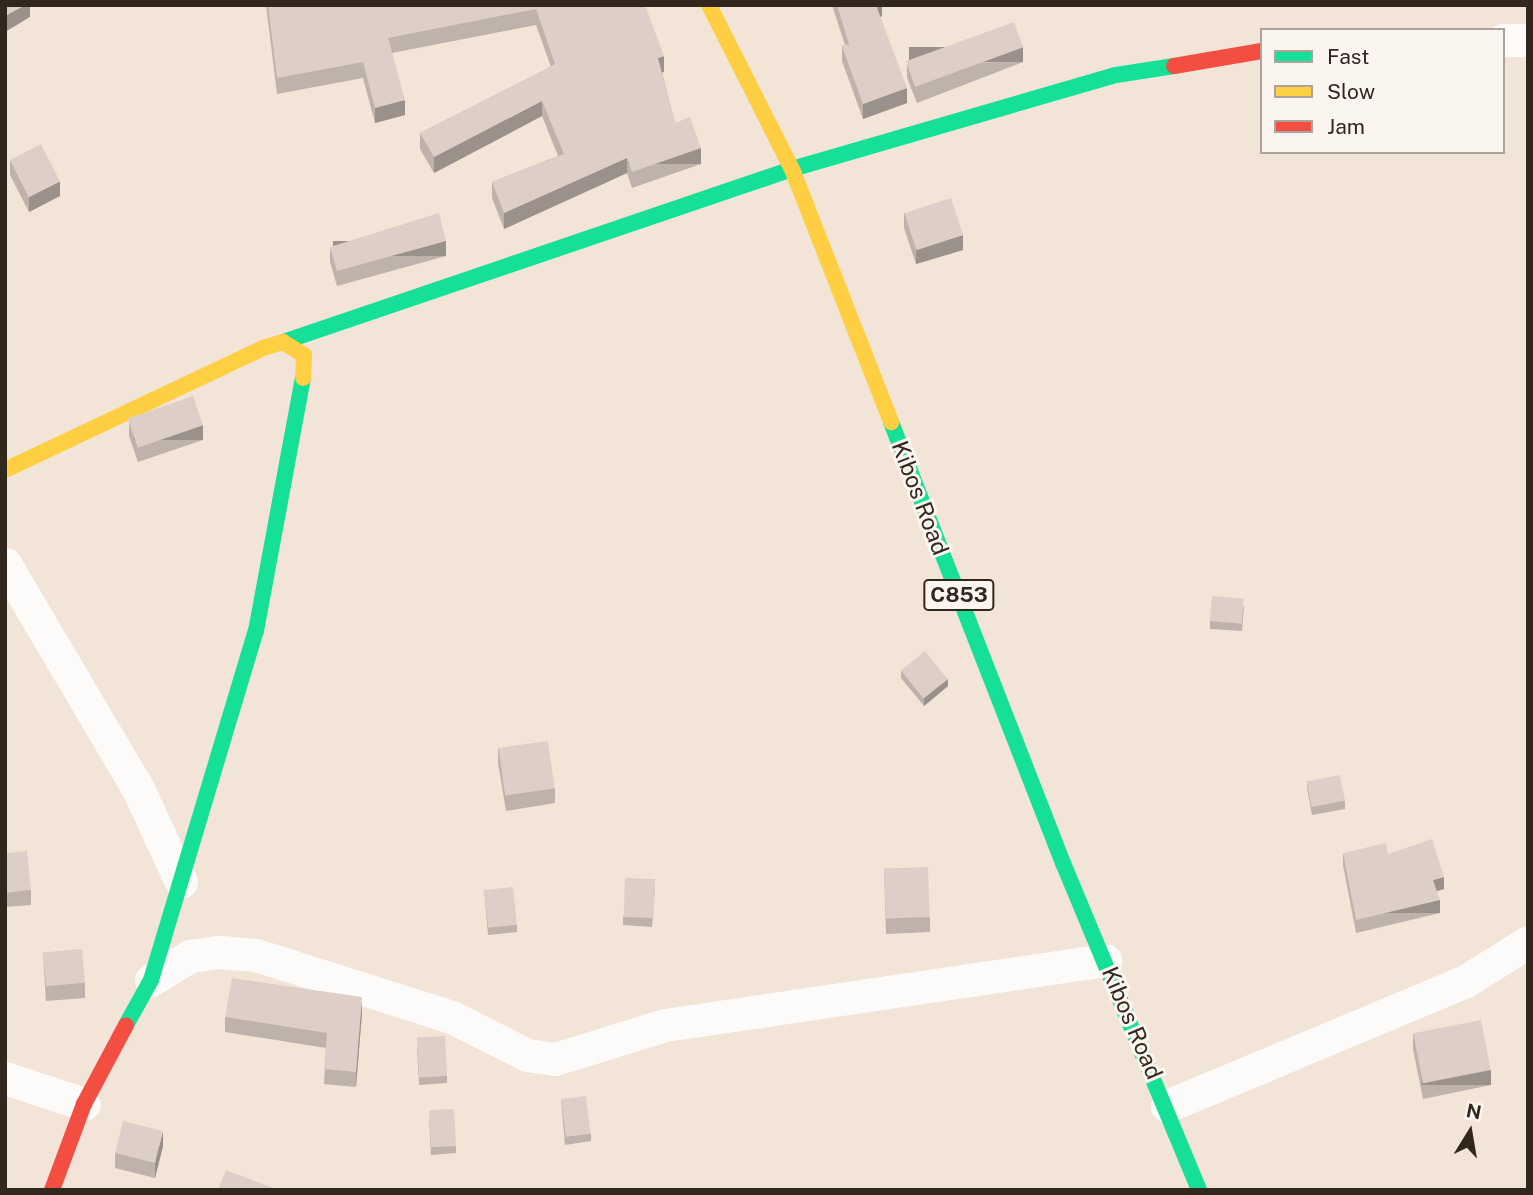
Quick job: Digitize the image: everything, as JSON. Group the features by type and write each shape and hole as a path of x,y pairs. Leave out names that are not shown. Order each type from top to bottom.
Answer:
{"street":[{"name":"Kibos Road","path":"709,5 792,169 1105,960 1167,1106 1199,1190"},
{"path":"1505,40 1528,40"},
{"path":"5,470 283,342 792,169 1116,75 1260,51"},
{"path":"52,1190 84,1104 151,980 256,631 303,389 304,355 283,342"},
{"path":"5,564 139,791 181,882"},
{"path":"1167,1106 1464,982 1528,942"},
{"path":"151,980 190,956 220,951 256,955 452,1017 527,1055 555,1059 665,1025 1105,960"},
{"path":"5,1079 84,1104"}],"building":[{"path":"5,5 25,5 5,16"},
{"path":"268,5 645,5 664,56 658,58 675,123 690,117 701,148 632,172 627,158 504,213 492,182 564,154 542,101 434,157 420,133 555,64 536,9 388,38 405,100 375,108 363,62 277,78"},
{"path":"837,5 876,5 907,88 863,104 842,46 849,44"},
{"path":"1014,22 1023,47 915,87 906,61"},
{"path":"41,144 60,181 29,197 10,160"},
{"path":"951,198 963,235 916,250 904,213"},
{"path":"439,213 446,241 337,271 330,247"},
{"path":"193,396 203,425 138,448 128,418"},
{"path":"1212,596 1244,599 1242,624 1210,621"},
{"path":"925,651 948,679 924,698 901,671"},
{"path":"548,741 555,789 505,795 498,748"},
{"path":"1340,775 1345,801 1312,807 1307,781"},
{"path":"1432,839 1444,877 1433,880 1440,900 1356,920 1343,853 1386,843 1388,854"},
{"path":"27,851 31,890 5,893 5,853"},
{"path":"928,867 930,917 886,919 884,869"},
{"path":"625,878 655,879 654,918 624,917"},
{"path":"513,887 517,925 488,928 484,890"},
{"path":"82,949 85,983 46,986 43,952"},
{"path":"232,978 362,997 356,1072 324,1069 327,1033 225,1017"},
{"path":"1481,1020 1491,1070 1423,1083 1413,1033"},
{"path":"445,1036 447,1076 419,1077 417,1037"},
{"path":"586,1096 591,1134 566,1137 561,1099"},
{"path":"454,1109 456,1146 431,1147 429,1110"},
{"path":"123,1121 163,1131 155,1163 115,1153"},
{"path":"226,1170 276,1189 276,1190 218,1190"}],"traffic: fast":[{"path":"283,342 792,169 1116,75 1174,66"},
{"path":"126,1025 151,980 256,631 303,378"},
{"path":"891,422 1063,863 1199,1190"}],"traffic: slow":[{"path":"709,5 792,169 891,422"},
{"path":"5,470 263,348 283,342 304,355 303,378"}],"traffic: jam":[{"path":"1174,66 1260,51"},
{"path":"52,1190 84,1104 126,1025"}]}
